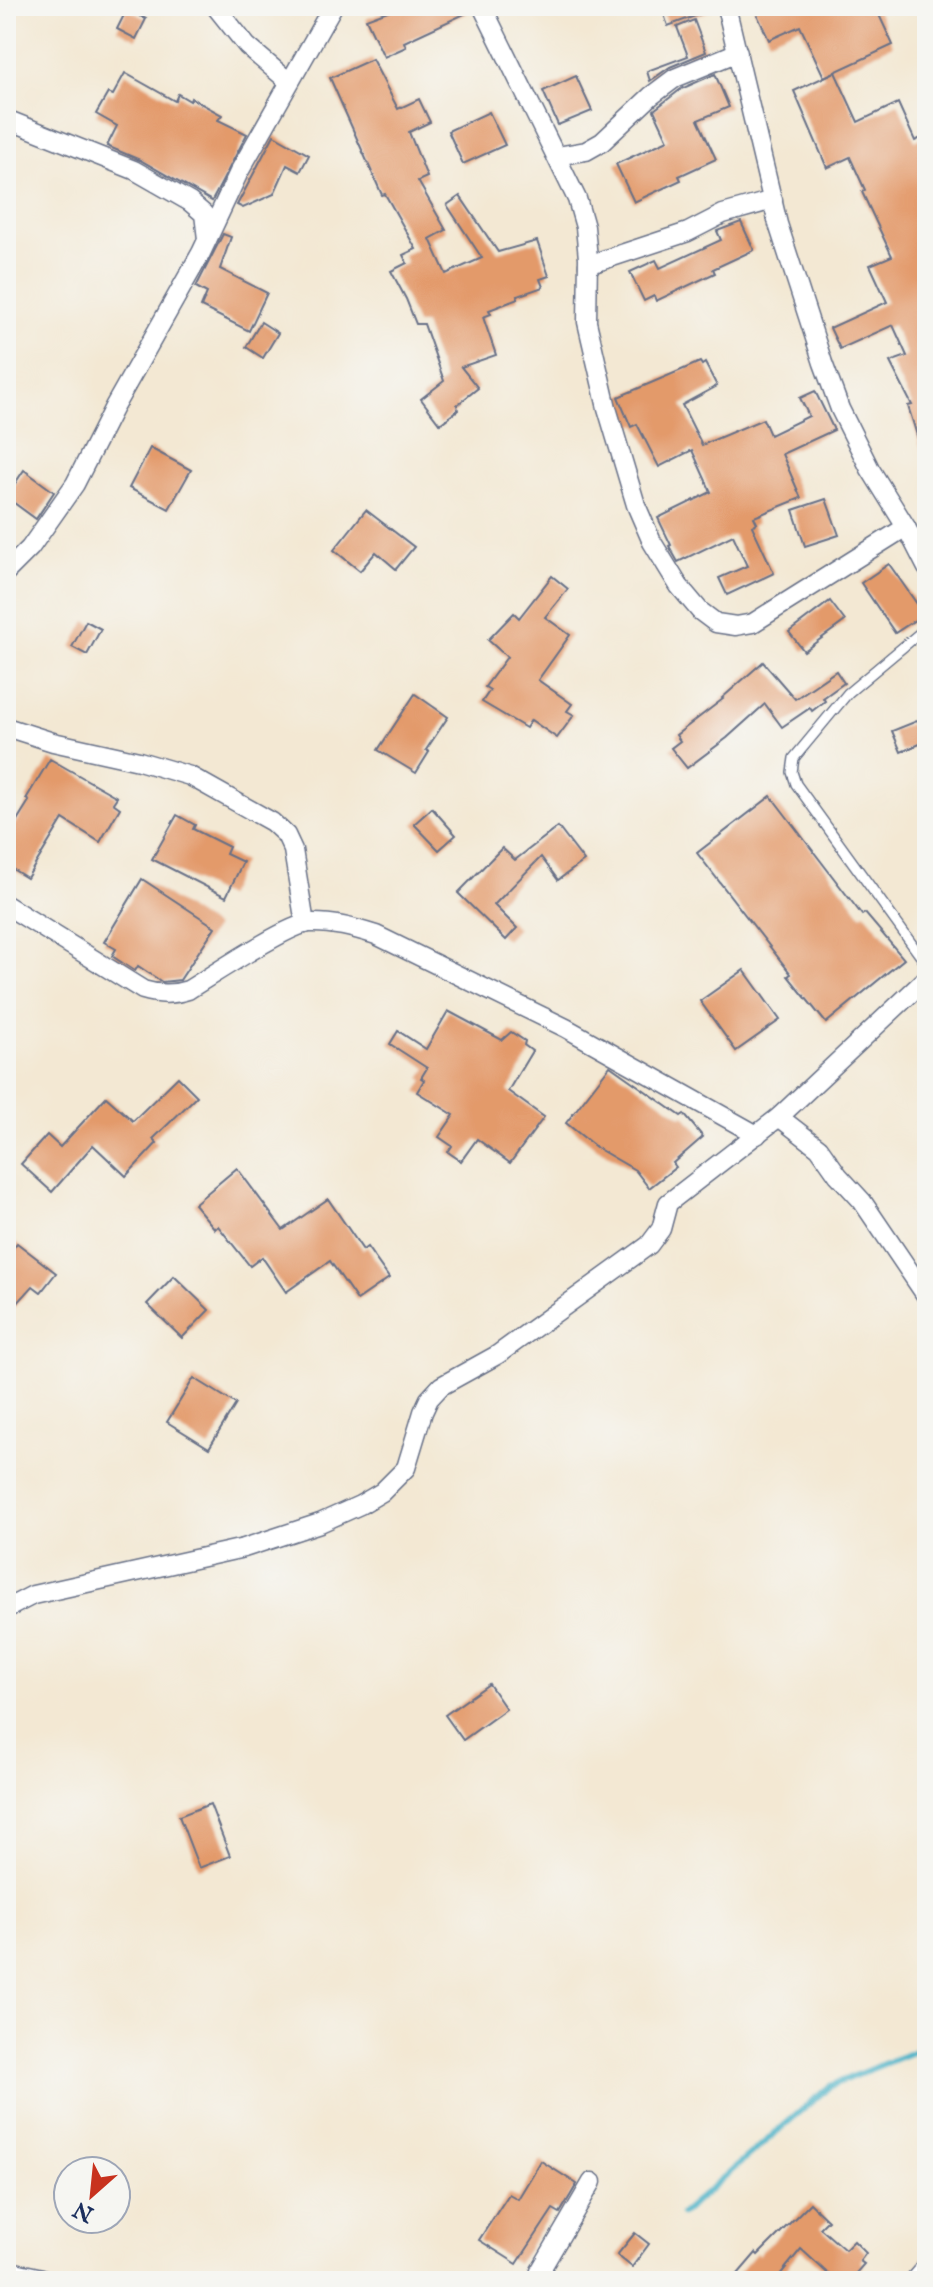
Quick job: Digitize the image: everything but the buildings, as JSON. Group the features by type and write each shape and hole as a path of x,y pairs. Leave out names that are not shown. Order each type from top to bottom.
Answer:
{"street":[{"path":"215,6 247,46 288,81"},
{"path":"6,572 30,548 75,484 288,81 333,6"},
{"path":"482,6 577,199 585,227 587,322 628,483 652,542 679,586 700,611 716,623 736,626 753,623 906,527"},
{"path":"726,6 788,254 840,409 870,469 927,568"},
{"path":"557,156 586,151 602,142 675,78 738,52"},
{"path":"6,119 134,170 190,202 204,214 207,239"},
{"path":"588,265 688,232 723,214 773,200"},
{"path":"6,727 53,742 190,776 272,822 286,835 293,850 305,924"},
{"path":"6,905 143,990 155,994 188,990 292,928 305,924 341,926 376,935 566,1028 757,1135"},
{"path":"6,1609 33,1595 244,1548 320,1523 360,1505 397,1479 408,1465 423,1412 429,1399 441,1386 497,1355 649,1245 661,1229 668,1203 779,1117 927,978"},
{"path":"779,1117 819,1148 862,1201 927,1297"},
{"path":"537,2281 592,2182"},
{"path":"914,2281 927,2266"},
{"path":"6,2270 42,2278"}],"lane":[{"path":"927,627 848,693 794,758 792,772 796,784 927,965"}],"waterway":[{"path":"681,2214 830,2086 927,2046"}]}
